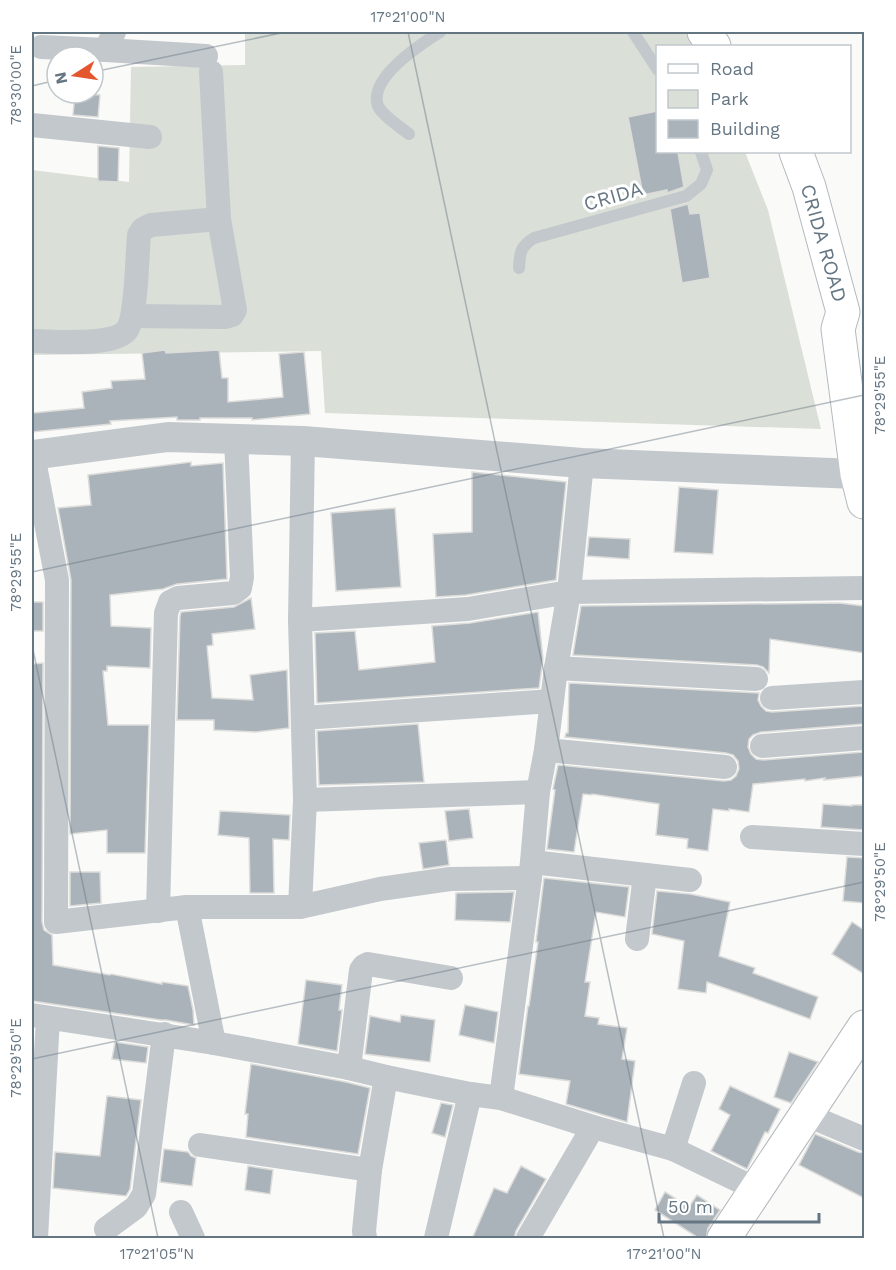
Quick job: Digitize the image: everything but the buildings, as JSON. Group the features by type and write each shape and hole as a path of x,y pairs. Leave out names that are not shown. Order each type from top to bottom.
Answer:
{"main road":[{"path":"704,32 713,45"},
{"path":"729,32 738,45"},
{"name":"CRIDA ROAD","path":"787,156 793,196 825,317 838,329 861,488"},
{"path":"724,1239 864,1027"}],"street":[{"path":"40,47 110,41 208,64 219,219 235,310 232,315 225,317 133,316"},
{"path":"32,125 150,137"},
{"path":"32,341 95,342 126,331 133,316 139,235 143,228 151,225 219,219"},
{"path":"690,880 645,875 531,870 380,889 300,907 187,907 56,922 57,580 32,455 168,436 303,441 861,488"},
{"path":"158,911 166,613 170,602 178,598 223,595 233,593 240,588 243,577 236,439"},
{"path":"300,907 305,800 300,620 303,441"},
{"path":"501,1098 531,870 538,792 569,592 582,463"},
{"path":"300,620 468,609 569,592 864,588"},
{"path":"556,668 756,679"},
{"path":"772,698 864,692"},
{"path":"303,718 552,701"},
{"path":"762,746 864,738"},
{"path":"546,750 725,767"},
{"path":"305,800 538,792"},
{"path":"752,837 864,844"},
{"path":"638,939 645,875"},
{"path":"187,907 214,1043"},
{"path":"349,1068 361,970 364,966 368,964 451,978"},
{"path":"36,1239 40,1017 164,1034 349,1068 470,1094 501,1098 673,1149 758,1190"},
{"path":"106,1228 136,1207 144,1194 164,1034"},
{"path":"365,1239 370,1170 386,1077"},
{"path":"673,1149 694,1083"},
{"path":"436,1239 470,1094"},
{"path":"807,1115 864,1139"},
{"path":"528,1239 593,1126"},
{"path":"200,1144 370,1170"},
{"path":"181,1212 193,1239"}],"lane":[{"path":"409,134 382,112 377,96 380,85 384,76 440,32"},
{"path":"633,32 656,68"},
{"name":"CRIDA","path":"519,268 520,252 525,243 534,238 686,196 701,184 707,170 701,153"}],"green space":[{"path":"245,32 694,32 702,45 656,45 656,153 745,153 768,210 821,429 325,413 321,351 32,355 32,170 129,182 131,67 245,65"}]}
